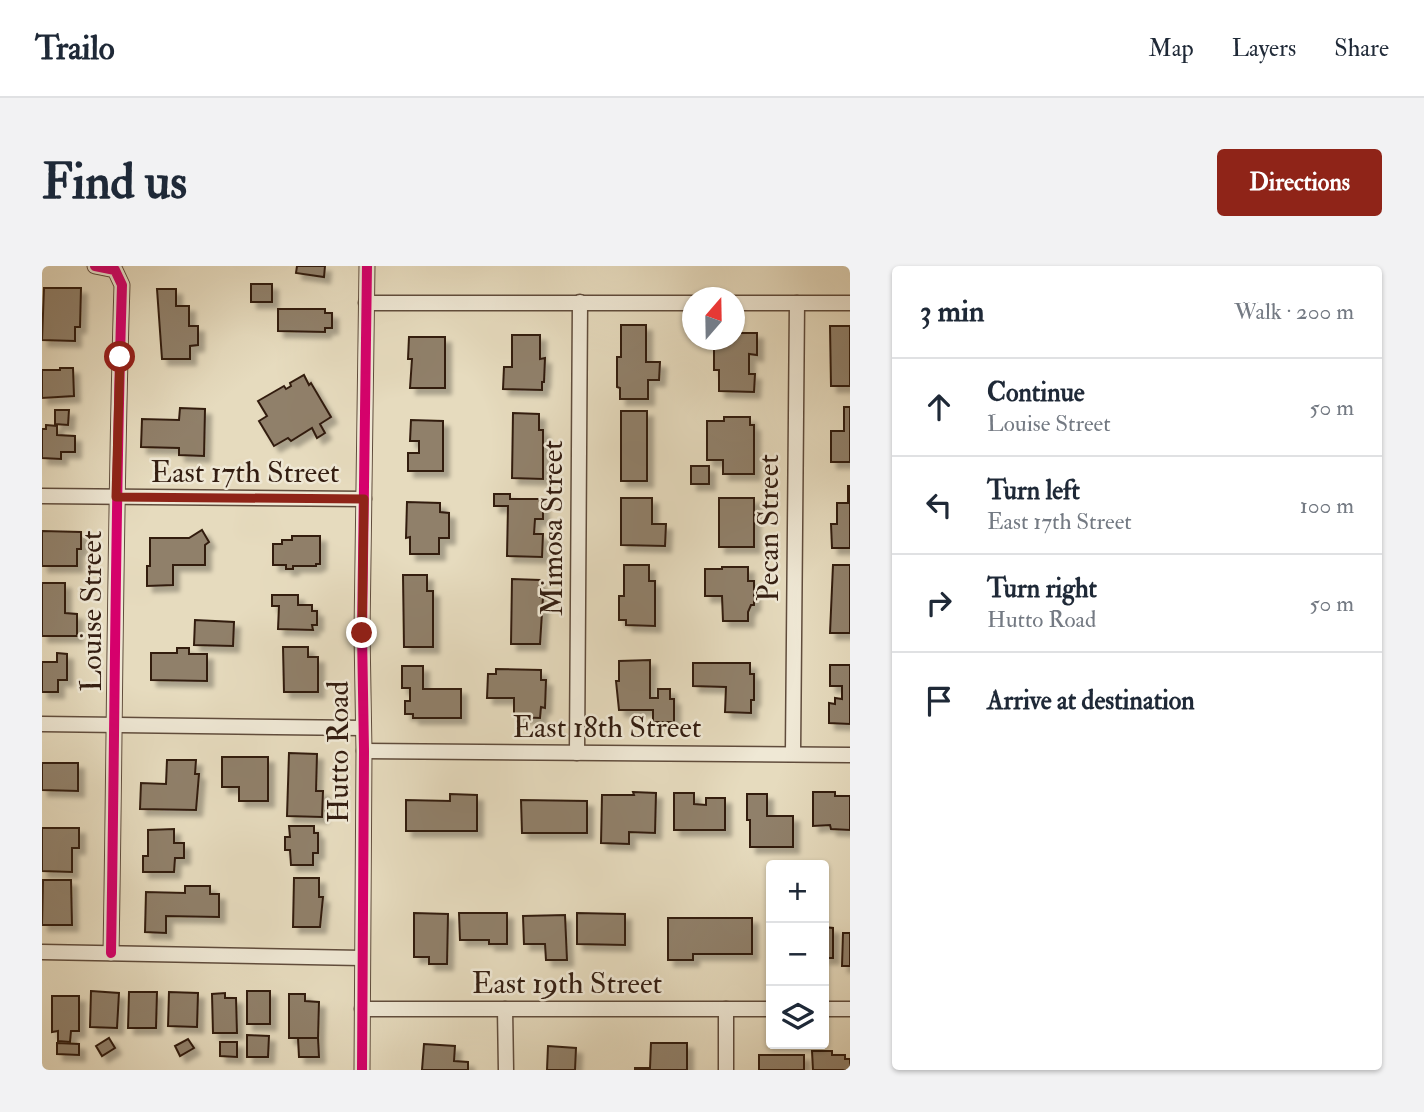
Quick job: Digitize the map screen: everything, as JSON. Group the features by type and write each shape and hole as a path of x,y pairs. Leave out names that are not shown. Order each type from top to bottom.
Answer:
{"street":[{"name":"Louise Street","path":"95,266 115,270 122,285 116,497 111,953"},
{"name":"Hutto Road","path":"362,1070 362,633 367,266"},
{"name":"Mimosa Street","path":"577,753 580,302"},
{"path":"366,303 682,303"},
{"path":"745,303 850,303"},
{"name":"Pecan Street","path":"793,753 797,303"},
{"name":"East 17th Street","path":"42,496 364,499"},
{"path":"42,723 363,728"},
{"name":"East 18th Street","path":"364,751 850,755"},
{"path":"42,952 362,958"},
{"name":"East 19th Street","path":"362,1009 766,1009"},
{"path":"505,1009 506,1070"},
{"path":"726,1009 726,1070"},
{"path":"829,1009 850,1009"}],"building":[{"path":"297,266 325,266 324,277 296,273"},
{"path":"251,284 272,284 272,302 251,302"},
{"path":"44,288 81,288 80,327 75,327 75,341 42,340"},
{"path":"157,289 176,289 176,306 189,306 189,326 198,326 198,345 190,346 190,359 162,359"},
{"path":"278,309 325,309 325,313 332,313 332,328 325,328 325,332 278,331"},
{"path":"621,325 646,325 646,362 660,362 659,380 648,380 648,399 620,399 620,388 617,387 617,357 621,357"},
{"path":"830,326 850,326 850,386 831,386"},
{"path":"745,333 757,333 757,355 749,354 749,374 755,374 754,392 719,391 719,370 714,370 714,350 745,350"},
{"path":"512,335 540,335 540,359 545,358 542,390 503,389 504,367 512,367"},
{"path":"409,337 445,337 445,388 410,388 412,359 408,359"},
{"path":"73,368 74,396 42,398 42,370"},
{"path":"304,375 331,417 320,424 325,433 317,438 312,428 291,441 288,438 274,446 259,421 267,416 258,401 284,386 286,389 291,386 290,383"},
{"path":"844,407 850,407 850,462 831,462 831,431 844,431"},
{"path":"180,408 205,409 204,456 179,455 179,448 141,447 142,419 179,420"},
{"path":"55,410 69,410 68,425 55,424"},
{"path":"621,411 647,411 647,481 621,481"},
{"path":"513,413 539,414 539,430 543,430 543,479 512,478"},
{"path":"724,417 750,417 750,425 754,425 754,474 723,474 723,460 707,460 707,421 724,421"},
{"path":"411,420 443,421 443,471 408,471 408,453 419,453 419,441 410,441"},
{"path":"46,425 57,426 57,435 75,436 75,452 61,452 61,459 42,458 42,429 46,429"},
{"path":"691,466 709,466 709,484 691,484"},
{"path":"848,486 850,548 832,548 831,524 837,524 837,503 848,503"},
{"path":"494,494 510,494 510,499 543,499 543,519 535,519 534,534 543,534 542,557 507,556 508,506 494,506"},
{"path":"621,498 652,498 652,524 666,524 665,546 621,545"},
{"path":"719,498 754,498 754,547 719,547"},
{"path":"407,502 440,503 440,512 449,513 449,538 439,538 439,554 410,554 410,537 406,538"},
{"path":"202,530 209,542 205,545 205,565 173,565 173,585 147,586 150,538 189,538"},
{"path":"42,531 81,532 77,566 42,566"},
{"path":"292,536 320,536 320,564 293,566 293,569 286,569 286,565 273,565 273,544 292,540"},
{"path":"624,565 649,565 649,581 655,581 655,626 626,625 626,620 619,620 619,596 624,596"},
{"path":"833,565 850,565 850,633 830,633"},
{"path":"748,567 748,581 754,581 754,605 751,605 748,612 748,621 723,621 722,596 705,596 705,569"},
{"path":"403,575 427,575 427,591 433,591 433,647 404,647"},
{"path":"512,579 540,580 540,597 543,597 540,644 511,644"},
{"path":"42,583 65,583 65,613 77,614 77,636 42,636"},
{"path":"272,595 298,595 298,605 312,605 312,611 317,611 317,625 312,625 313,630 278,629 279,606 272,606"},
{"path":"195,620 234,622 233,646 194,645"},
{"path":"283,647 308,647 308,657 318,657 318,692 284,692"},
{"path":"177,648 189,648 189,654 207,654 207,681 151,680 151,653 177,653"},
{"path":"57,653 67,654 67,680 58,680 58,692 42,692 42,662 57,662"},
{"path":"650,660 650,698 658,698 658,689 670,689 670,699 674,699 674,722 653,722 653,710 619,710 616,681 619,681 619,661"},
{"path":"693,663 750,663 750,674 754,674 751,713 725,712 726,687 693,686"},
{"path":"830,665 850,665 850,724 829,723 829,703 835,704 835,698 842,699 842,686 830,686"},
{"path":"402,666 423,666 423,689 461,689 461,718 413,718 413,714 405,714 405,701 410,701 410,688 402,688"},
{"path":"496,669 541,670 541,680 546,680 545,708 541,707 540,718 514,717 514,698 487,698 488,674 496,674"},
{"path":"289,753 317,754 316,791 323,791 322,817 287,816"},
{"path":"222,757 268,757 268,801 239,801 239,787 222,787"},
{"path":"167,760 196,760 195,774 199,774 196,810 140,809 141,783 166,784"},
{"path":"42,763 78,763 78,791 42,790"},
{"path":"633,792 656,793 655,833 629,832 629,844 601,843 602,795 634,795"},
{"path":"813,792 835,792 835,796 850,796 850,830 831,829 830,825 813,826"},
{"path":"674,793 694,793 694,804 706,805 706,798 725,798 725,830 674,830"},
{"path":"450,794 477,795 477,831 406,831 406,800 450,801"},
{"path":"747,794 767,794 767,816 793,816 793,847 750,847"},
{"path":"521,800 587,801 587,833 522,833"},
{"path":"289,826 314,826 314,833 318,833 318,853 313,853 313,865 291,865 290,850 285,850 285,837 290,837"},
{"path":"42,828 79,828 79,848 72,848 72,872 42,871"},
{"path":"174,829 174,843 184,843 184,858 175,858 174,872 143,872 143,856 148,856 148,830"},
{"path":"294,878 319,878 319,897 323,897 320,927 293,927"},
{"path":"43,880 71,880 72,925 42,925"},
{"path":"185,886 210,886 210,894 219,894 219,917 166,916 166,933 145,932 146,892 185,893"},
{"path":"414,913 448,914 447,964 429,964 429,957 414,957"},
{"path":"459,913 507,913 507,944 489,944 489,940 460,940"},
{"path":"577,913 625,914 625,945 577,944"},
{"path":"565,915 567,960 546,960 545,944 524,944 523,916"},
{"path":"668,918 752,918 752,954 693,954 693,960 668,960"},
{"path":"829,928 833,928 833,958 829,958"},
{"path":"843,933 850,933 850,966 842,966"},
{"path":"91,991 119,993 117,1028 90,1027"},
{"path":"247,991 270,991 270,1024 247,1024"},
{"path":"129,992 157,992 156,1028 128,1028"},
{"path":"169,992 198,993 197,1027 168,1026"},
{"path":"225,993 225,998 236,998 237,1033 213,1033 212,994"},
{"path":"289,994 305,994 305,1001 319,1002 318,1038 289,1038"},
{"path":"52,996 79,996 79,1031 71,1031 70,1042 58,1041 58,1031 52,1032"},
{"path":"247,1035 269,1036 268,1057 247,1057"},
{"path":"109,1038 115,1048 102,1056 96,1046"},
{"path":"298,1038 318,1038 319,1057 299,1057"},
{"path":"188,1039 194,1048 180,1056 175,1046"},
{"path":"220,1042 237,1042 237,1057 220,1056"},
{"path":"57,1043 79,1044 79,1055 57,1054"},
{"path":"651,1043 687,1043 687,1070 635,1070 650,1068"},
{"path":"424,1044 455,1046 454,1061 468,1062 468,1070 422,1070"},
{"path":"548,1046 576,1048 575,1070 547,1070"},
{"path":"812,1051 832,1051 832,1055 845,1055 845,1059 850,1059 850,1070 813,1070"},
{"path":"759,1055 804,1055 804,1070 759,1070"}],"cycle path":[{"path":"95,266 115,270 122,285 111,953"},
{"path":"362,1070 362,633 367,266"}],"route":[{"path":"120,357 116,497 364,499 362,633"}]}
